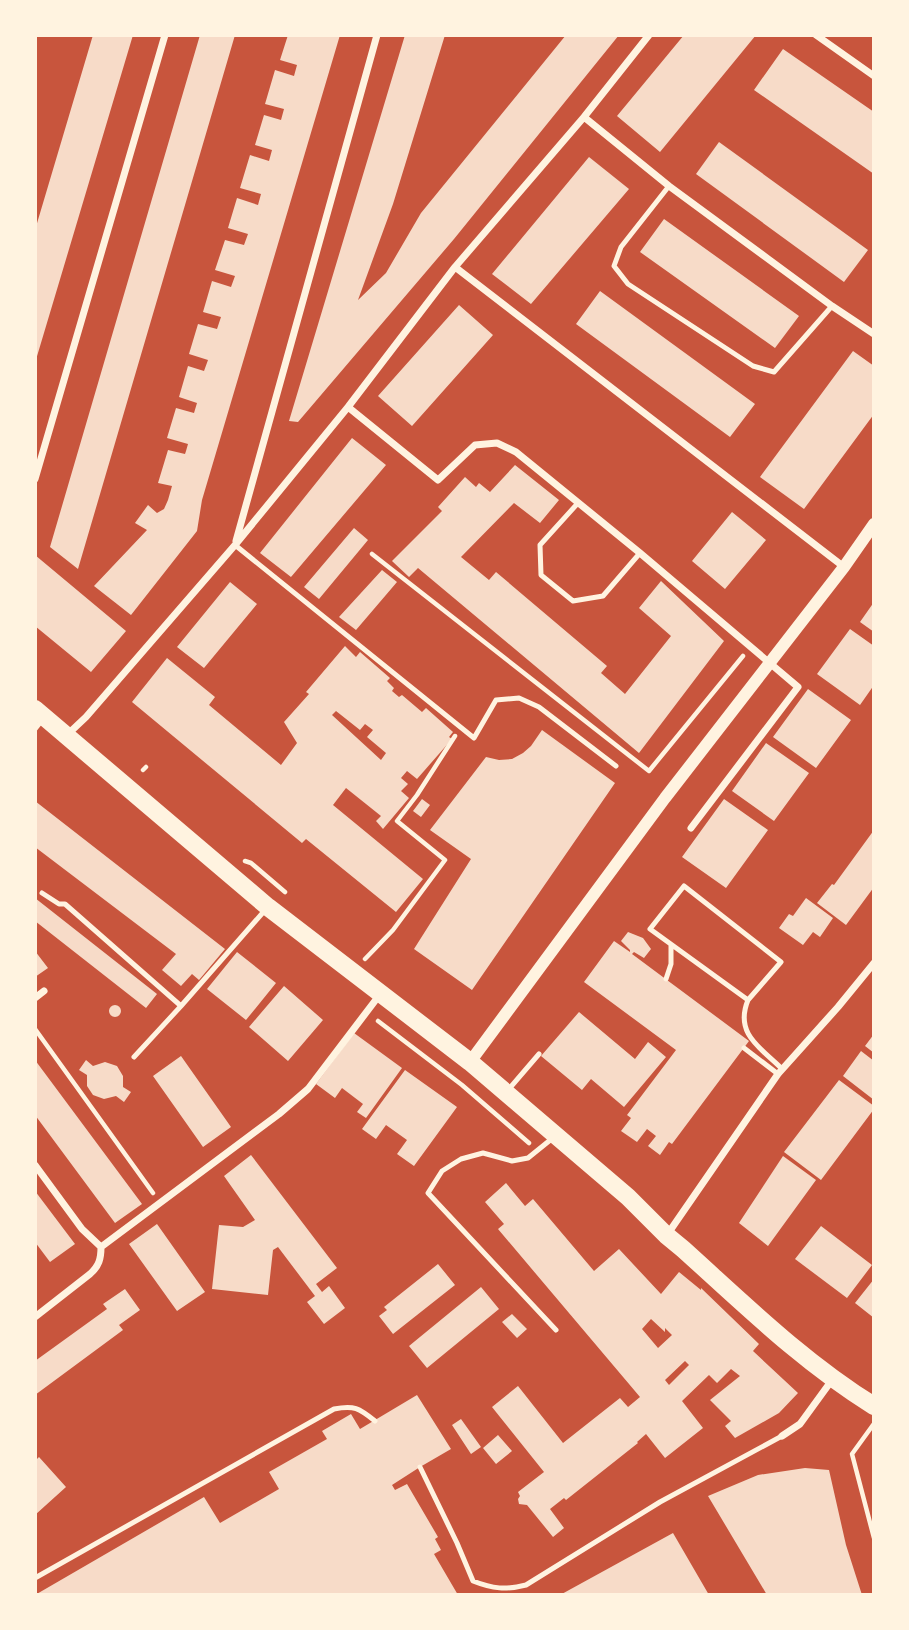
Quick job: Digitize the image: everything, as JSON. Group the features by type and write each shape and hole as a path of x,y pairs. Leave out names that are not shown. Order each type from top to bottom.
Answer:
{"main road":[{"path":"38,718 68,735 268,907 470,1062 628,1197 666,1236 683,1248 809,1361 874,1405"}],"street":[{"path":"35,479 165,35"},
{"path":"235,545 377,35"},
{"path":"68,735 235,545 348,407 455,267 584,117 649,35"},
{"path":"817,35 874,76"},
{"path":"584,117 668,186 874,334"},
{"path":"455,267 844,567"},
{"path":"348,407 438,480 475,445 497,443 516,452 798,687 691,828"},
{"path":"470,1062 665,798 844,567 874,524"},
{"path":"666,1236 780,1071 874,963"},
{"path":"35,998 44,991"},
{"path":"101,1247 279,1114 308,1089 381,993"},
{"path":"35,1165 82,1229 101,1247 101,1259 97,1268 35,1317"},
{"path":"782,1436 800,1424 833,1379"}],"lane":[{"path":"668,186 621,247 614,266 628,285 753,366 774,372 832,306"},
{"path":"578,503 540,545 541,575 573,601 603,596 640,553"},
{"path":"235,545 474,738 496,700 519,698 539,707 616,766"},
{"path":"748,1000 650,929 684,886 781,962 748,1000 745,1008 748,1036 780,1071"},
{"path":"42,893 59,904 65,904 181,1006"},
{"path":"134,1057 268,907"},
{"path":"666,979 671,964 671,945"},
{"path":"744,1048 780,1071"},
{"path":"506,1092 539,1054"},
{"path":"556,1135 528,1158 512,1161 483,1153 461,1159 442,1171 428,1194 556,1330"},
{"path":"35,1578 334,1409 352,1406 362,1409 375,1421"},
{"path":"420,1466 473,1581 487,1587 509,1589 526,1585 660,1502 782,1436"}],"path":[{"path":"372,554 649,771 751,647"},
{"path":"365,960 393,929 445,860 397,821 417,795 460,727"},
{"path":"367,1012 462,1085 537,1151"},
{"path":"35,1030 160,1202"},
{"path":"874,1424 852,1454 874,1538"}],"building":[{"path":"93,35 133,35 35,363 35,230"},
{"path":"200,35 235,35 78,569 50,547"},
{"path":"288,35 340,35 202,500 197,531 131,615 94,586 147,530 135,523 148,505 157,513 164,509 172,486 158,483 168,450 185,454 188,444 167,438 176,408 194,413 197,403 179,397 188,366 204,371 208,360 189,354 198,324 217,329 221,317 203,312 212,281 231,287 235,276 215,270 225,240 244,245 248,234 228,228 237,198 258,205 261,194 240,188 250,155 269,161 272,150 255,145 264,115 281,120 284,109 265,104 275,70 294,76 297,65 280,60"},
{"path":"405,35 445,35 393,204 358,300 386,273 421,213 566,35 619,35 454,239 298,422 289,421"},
{"path":"684,35 756,35 660,152 617,116"},
{"path":"783,49 874,112 874,174 754,90"},
{"path":"719,142 868,250 844,282 696,174"},
{"path":"589,157 629,189 531,304 492,274"},
{"path":"664,219 799,316 775,348 640,252"},
{"path":"600,291 755,404 730,437 576,324"},
{"path":"459,305 493,335 412,426 378,396"},
{"path":"853,351 874,366 874,414 804,509 760,477"},
{"path":"352,438 386,465 291,577 260,553"},
{"path":"515,465 559,500 540,523 514,503 461,557 489,580 496,572 607,666 601,673 625,694 671,636 639,608 661,581 724,641 639,753 418,568 409,577 392,561 442,511 438,507 465,477 476,487 479,483 490,492"},
{"path":"732,512 766,540 725,589 692,561"},
{"path":"354,528 368,540 319,599 304,587"},
{"path":"35,555 126,631 91,672 35,626"},
{"path":"382,570 397,582 356,630 339,617"},
{"path":"230,582 257,604 204,668 177,647"},
{"path":"874,602 874,632 860,622"},
{"path":"850,629 874,646 874,685 860,705 817,674"},
{"path":"345,646 356,657 360,652 390,678 387,681 399,697 402,695 422,712 426,708 453,732 449,737 452,739 417,779 407,771 401,778 408,784 401,791 409,798 383,829 376,821 381,816 346,788 333,805 423,879 396,912 306,839 302,843 132,702 167,658 215,697 209,705 281,765 297,743 284,722 309,694 306,692","holes":["336,711 360,730 365,724 373,730 367,737 386,753 381,760 332,715"]},
{"path":"808,689 851,720 816,768 773,737"},
{"path":"542,730 615,783 472,990 414,949 471,859 430,830 486,757 512,759 531,746"},
{"path":"766,743 809,773 774,821 732,791"},
{"path":"422,799 430,805 421,817 413,811"},
{"path":"724,799 768,830 726,888 682,857"},
{"path":"35,801 225,949 199,980 192,974 181,986 162,970 176,954 35,847"},
{"path":"874,830 874,887 846,925 817,903 832,884 834,885"},
{"path":"35,898 157,994 146,1008 35,921"},
{"path":"806,898 833,918 820,937 813,932 803,945 779,928 789,914 793,916"},
{"path":"628,932 643,938 651,949 644,958 634,952 632,954 749,1041 672,1144 669,1142 660,1155 648,1146 656,1136 647,1129 637,1142 621,1131 631,1118 627,1115 676,1050 584,982 614,941 630,952 621,941"},
{"path":"35,951 48,968 35,977"},
{"path":"237,952 276,983 246,1020 207,989"},
{"path":"284,986 323,1020 288,1061 249,1027"},
{"path":"115,1005 121,1011 115,1017 109,1011"},
{"path":"579,1012 635,1059 648,1042 666,1057 624,1107 591,1079 582,1090 541,1056"},
{"path":"354,1033 402,1068 366,1118 357,1112 363,1104 342,1088 335,1098 316,1084"},
{"path":"874,1034 874,1053 865,1046"},
{"path":"861,1051 874,1061 874,1100 843,1076"},
{"path":"181,1056 231,1127 203,1147 153,1076"},
{"path":"35,1060 142,1204 115,1223 35,1115"},
{"path":"86,1060 93,1066 105,1062 117,1066 123,1076 123,1087 131,1092 124,1102 116,1096 104,1099 93,1095 87,1086 87,1075 79,1070"},
{"path":"405,1070 457,1107 414,1166 397,1154 407,1140 386,1125 376,1139 362,1129"},
{"path":"839,1080 874,1106 874,1109 821,1180 784,1152"},
{"path":"251,1155 337,1268 316,1284 322,1292 329,1286 345,1308 324,1324 307,1302 315,1296 278,1247 273,1250 268,1295 212,1289 219,1225 243,1227 255,1220 224,1176"},
{"path":"783,1156 816,1180 768,1246 739,1223"},
{"path":"506,1183 525,1206 533,1199 594,1271 619,1249 661,1294 679,1272 701,1288 759,1344 753,1351 798,1393 779,1413 735,1438 725,1426 731,1421 710,1400 740,1376 731,1369 717,1383 709,1375 682,1401 703,1428 665,1458 646,1434 566,1500 564,1498 550,1509 564,1528 553,1537 527,1505 519,1504 518,1499 518,1492 544,1472 492,1407 518,1386 563,1443 620,1398 628,1407 640,1397 498,1229 504,1224 485,1202","holes":["651,1319 672,1335 658,1348 642,1329","685,1361 689,1365 669,1385 665,1380"]},
{"path":"35,1191 75,1244 50,1262 35,1242"},
{"path":"157,1224 205,1292 177,1311 129,1244"},
{"path":"821,1226 872,1265 847,1298 795,1259"},
{"path":"438,1264 455,1285 393,1334 379,1316 387,1310 384,1307"},
{"path":"874,1279 874,1318 855,1303"},
{"path":"481,1287 499,1309 427,1368 409,1346"},
{"path":"125,1289 140,1310 119,1325 123,1330 35,1395 35,1361 107,1309 103,1304"},
{"path":"512,1314 527,1329 517,1338 502,1322"},
{"path":"417,1395 451,1449 392,1485 395,1490 407,1484 438,1537 435,1539 441,1550 434,1554 458,1595 35,1595 204,1497 220,1523 279,1489 269,1472 327,1439 322,1431 351,1414 360,1429"},
{"path":"461,1419 481,1447 471,1454 452,1425"},
{"path":"498,1435 512,1451 496,1464 483,1448"},
{"path":"39,1457 66,1487 35,1515 35,1461"},
{"path":"805,1468 829,1470 846,1545 862,1595 767,1595 708,1496 758,1475"},
{"path":"673,1533 709,1595 560,1595"}]}
